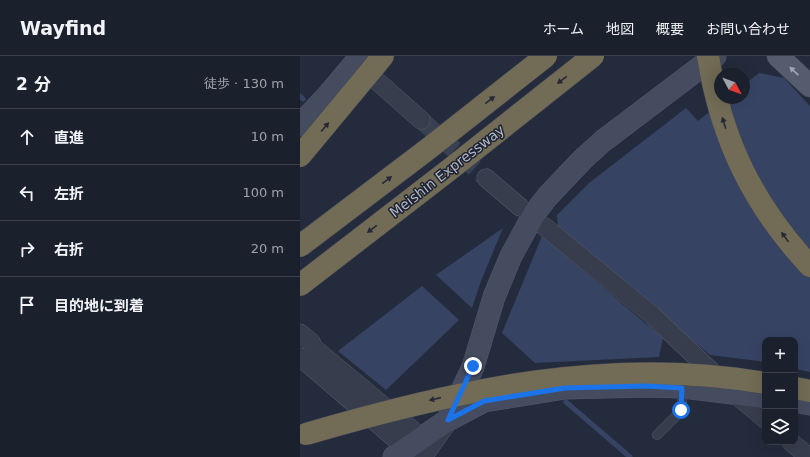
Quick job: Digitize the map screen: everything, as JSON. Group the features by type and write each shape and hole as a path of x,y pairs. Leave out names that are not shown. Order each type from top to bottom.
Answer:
{"highway":[{"path":"300,156 383,56"},
{"name":"Meishin Expressway","path":"300,246 428,149 546,56"},
{"name":"Meishin Expressway","path":"300,285 593,56"},
{"path":"708,56 718,103 727,134 738,162 754,192 772,220 792,248 810,266"},
{"path":"303,434 408,405 466,392 577,376 681,374 733,377 762,382"},
{"path":"798,389 810,391"}],"main road":[{"path":"778,56 810,86"}],"street":[{"path":"448,420 473,366 494,297 511,256 534,214 564,178 603,141 715,56"},
{"path":"300,125 329,94 355,58 421,120"},
{"path":"486,178 520,207"},
{"path":"545,227 652,315 734,393 762,417"},
{"path":"300,332 412,450"},
{"path":"300,358 412,450"},
{"path":"412,450 448,420 484,401 565,388 646,386 682,388 762,397"},
{"path":"798,402 810,404"},
{"path":"795,445 810,457"}],"lane":[{"path":"657,435 681,410 682,388"}],"water":[{"path":"759,73 784,78 810,106 810,372 798,370 798,337 762,337 762,362 710,355 558,228 557,215 589,183 686,108 698,121 719,104 750,104 750,80"},
{"path":"503,228 481,281 472,308 436,275"},
{"path":"542,236 663,338 659,357 535,363 502,333"},
{"path":"422,286 459,320 386,390 338,351"}],"waterway":[{"path":"300,96 303,99"},
{"path":"566,402 630,457"}],"tunnel":[{"path":"421,120 486,178"}],"route":[{"path":"473,366 448,420 484,401 565,388 646,386 682,388 681,410"}]}
